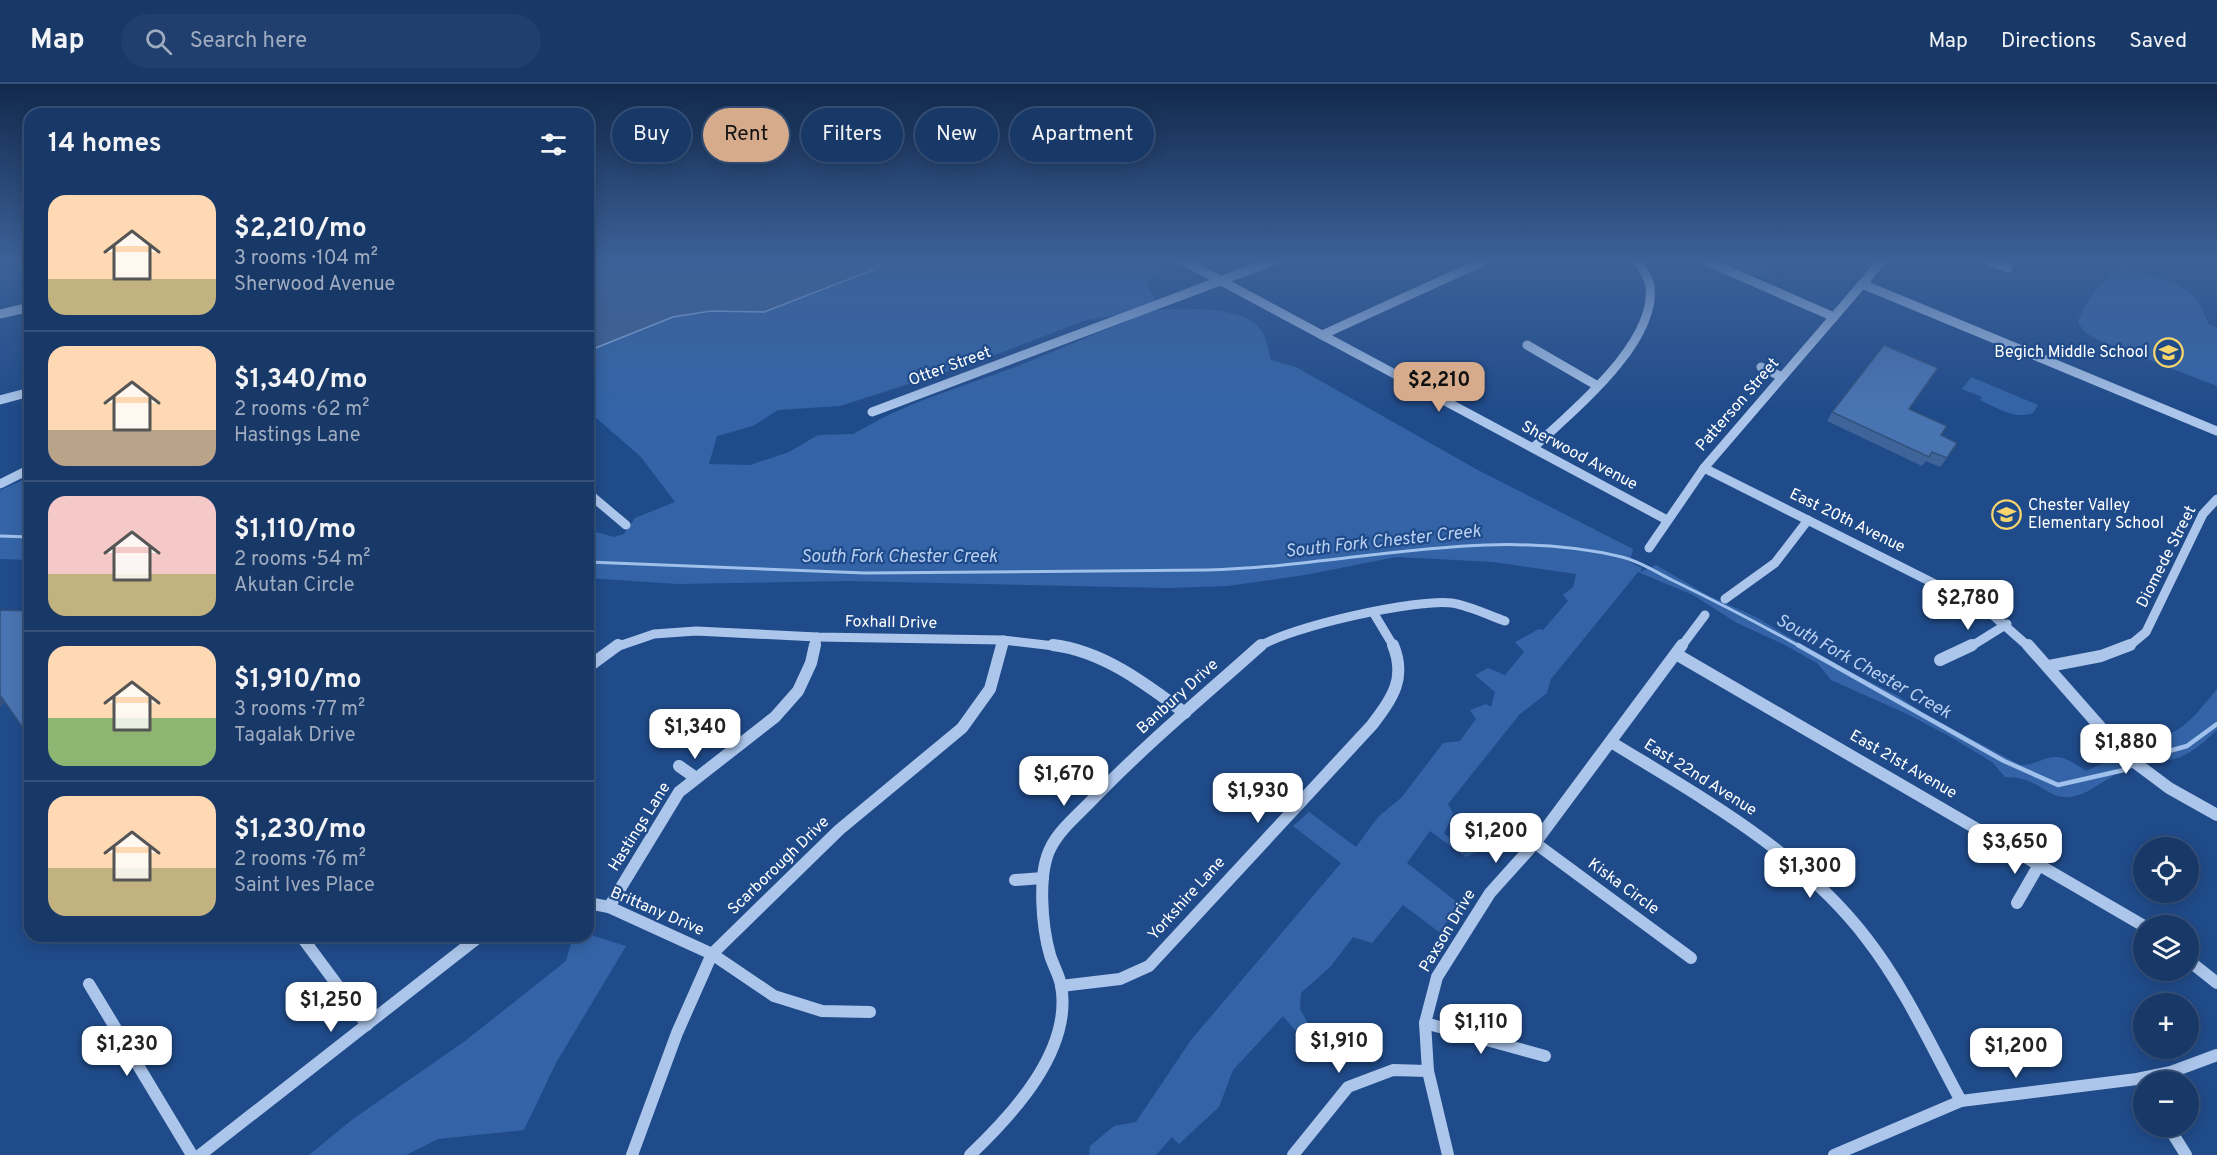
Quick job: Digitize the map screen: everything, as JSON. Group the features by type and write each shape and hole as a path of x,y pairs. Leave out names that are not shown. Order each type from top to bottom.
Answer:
{"street":[{"name":"Otter Street","path":"872,412 1145,311"},
{"name":"Sherwood Avenue","path":"1277,311 1667,520"},
{"path":"1322,335 1377,311"},
{"path":"1533,448 1630,350 1647,311"},
{"path":"1820,311 1834,317"},
{"name":"Patterson Street","path":"1649,548 1704,468 1839,311"},
{"path":"1927,311 2217,432"},
{"path":"1527,345 1596,385"},
{"path":"1761,367 1782,377"},
{"path":"0,400 24,394"},
{"name":"East 20th Avenue","path":"1704,468 1958,595 2007,624 2049,666 2124,754 2148,775 2217,815"},
{"path":"0,483 24,472"},
{"path":"594,498 626,525"},
{"name":"Diomede Street","path":"2049,666 2118,651 2140,640 2203,514 2217,499"},
{"path":"1725,599 1775,563 1808,520"},
{"name":"Banbury Drive","path":"970,1155 994,1131 1031,1086 1059,1037 1061,986 1050,954 1044,923 1043,878 1050,848 1065,828 1119,772 1261,645 1277,635 1373,612 1454,603 1505,621"},
{"name":"Yorkshire Lane","path":"1061,986 1120,979 1149,966 1247,857 1372,725 1390,701 1401,678 1396,646 1373,612"},
{"name":"Paxson Drive","path":"1448,1155 1428,1071 1425,1023 1437,977 1490,893 1536,843 1706,615"},
{"path":"1940,660 1963,651 2007,624"},
{"name":"Foxhall Drive","path":"594,663 618,645 654,634 696,631 817,637 1003,640 1060,646 1099,657 1146,684 1185,713"},
{"name":"Hastings Lane","path":"609,907 679,792 775,717 798,691 811,663 817,637"},
{"name":"Scarborough Drive","path":"632,1155 676,1033 712,954 839,830 962,728 990,689 1003,640"},
{"name":"East 21st Avenue","path":"1676,654 2040,863 2133,919"},
{"name":"East 22nd Avenue","path":"1611,742 1737,819 1789,859 1830,898 1851,920 1894,980 1961,1101"},
{"path":"680,766 696,778"},
{"name":"Kiska Circle","path":"1536,843 1691,958"},
{"path":"2017,903 2040,863"},
{"path":"1015,880 1043,878"},
{"name":"Brittany Drive","path":"594,904 609,907 712,954 774,996 822,1011 870,1012"},
{"path":"306,942 367,1025"},
{"path":"200,1155 472,942"},
{"path":"2199,969 2217,983"},
{"path":"89,984 192,1155"},
{"path":"1425,1023 1545,1056"},
{"path":"2174,1071 2217,1055"},
{"path":"1293,1155 1348,1087 1393,1070 1428,1071"},
{"path":"1834,1155 1961,1101 2133,1085"},
{"path":"2175,1137 2186,1155"}],"shaded area":[{"path":"594,311 767,311 711,311 673,317 594,349"},
{"path":"711,311 1132,311 1086,320 977,362 840,406 778,410 753,426 717,436 709,464 750,465 789,452 818,435 853,434 920,401 1018,366 1151,311 1222,312 1249,319 1257,325 1263,333 1271,360 1296,367 1476,469 1633,549 1630,562 1642,568 1640,572 1656,565 1709,596 1756,617 1834,664 1898,696 1923,713 2020,765 2058,757 2071,761 2086,771 2103,763 2095,752 2102,751 2122,766 2114,775 2097,786 2081,794 2068,797 2058,796 2020,778 2005,777 1992,762 1949,736 1907,714 1831,680 1817,663 1737,623 1693,595 1638,572 1551,679 1547,693 1519,715 1448,804 1453,813 1444,834 1477,852 1466,857 1430,831 1407,863 1462,906 1451,924 1447,921 1439,932 1403,905 1372,943 1353,937 1331,966 1301,993 1300,1009 1325,1053 1316,1055 1283,1016 1233,1070 1219,1107 1179,1144 1172,1137 1156,1155 1089,1155 1090,1146 1114,1126 1136,1122 1191,1040 1341,863 1293,826 1309,812 1356,847 1378,817 1402,797 1443,743 1460,741 1476,719 1470,710 1486,704 1491,707 1495,692 1475,675 1488,668 1505,675 1524,652 1515,642 1539,629 1543,630 1568,601 1563,595 1573,587 1576,574 1493,562 1396,557 1305,575 1228,586 1168,588 848,581 677,584 594,578 594,532 614,537 624,534 635,518 675,502 641,457 594,416 594,349 673,317"},
{"path":"2083,311 2203,311 2209,325 2217,327 2217,386 2098,340 2086,333 2078,323"},
{"path":"1971,377 2038,405 2033,413 2027,415 2013,414 2000,409 1980,400 1982,397 1962,389"},
{"path":"24,480 24,560 0,559 0,490"},
{"path":"2217,689 2217,730 2192,751 2177,758 2162,760 2135,747 2163,738 2182,727"},
{"path":"594,936 626,946 556,1063 524,1130 438,1139 406,1155 309,1155 353,1119 465,1041 566,961 571,942 594,942"}],"building":[{"path":"1884,345 1938,368 1909,409 1947,426 1941,435 1957,443 1947,458 1932,452 1929,457 1832,412"},
{"path":"0,610 24,611 24,730 0,695"}],"waterway":[{"name":"South Fork Chester Creek","path":"0,536 24,537"},
{"name":"South Fork Chester Creek","path":"594,562 865,573 1207,570 1467,546 1518,545 1570,548 1635,561 1801,647"},
{"name":"South Fork Chester Creek","path":"1798,645 2004,761 2058,785 2124,770 2144,758 2187,746 2217,724"}],"place":[{"name":"Begich Middle School","path":"2169,353"},
{"name":"Chester Valley Elementary School","path":"2007,515"}]}
